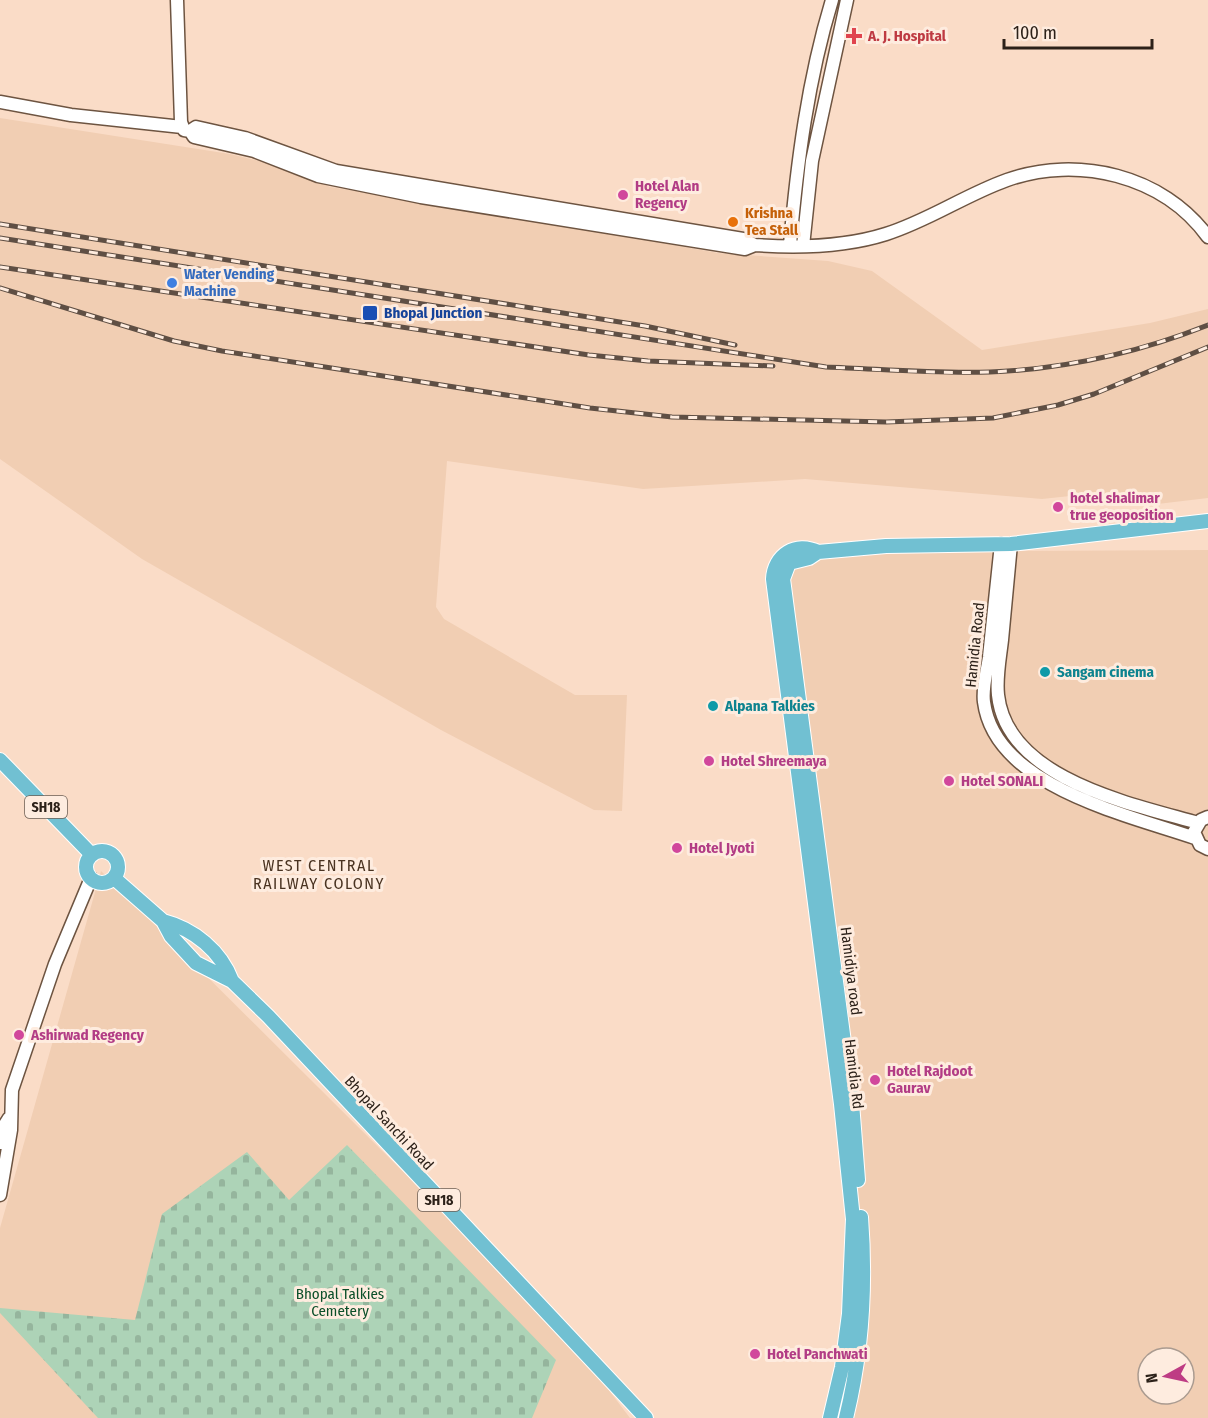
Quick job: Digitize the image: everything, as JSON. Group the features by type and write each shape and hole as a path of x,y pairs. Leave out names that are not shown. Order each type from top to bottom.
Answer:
{"main road":[{"path":"177,0 186,129"},
{"path":"797,245 798,161 823,33 832,0"},
{"path":"797,245 812,161 847,0"},
{"path":"0,102 71,115 186,129 196,127 245,138 336,171 453,197 533,202 743,239 755,245 845,243 914,225 1007,180 1063,170 1111,173 1137,182 1170,201 1199,224 1208,237"},
{"path":"798,161 812,161"},
{"path":"818,552 886,546 1006,544 1208,521"},
{"name":"Hamidia Road","path":"1006,544 998,680 1004,718 1019,742 1043,764 1071,782 1203,820"},
{"name":"Hamidia Road","path":"1006,544 985,707 993,731 1012,756 1035,774 1067,793 1195,838"},
{"name":"Hamidia Rd","path":"818,552 810,548 789,551 779,558 773,569 773,579 801,748 853,1219 849,1314 842,1367 830,1418"},
{"name":"Hamidiya road","path":"818,552 809,558 789,563 783,579 801,748 852,1103 862,1230 862,1300 856,1368 846,1418"},
{"path":"985,707 1000,703"},
{"name":"SH18","path":"0,760 92,855"},
{"path":"1203,820 1195,838 1200,845 1208,849"},
{"path":"101,852 111,855 118,868 114,878 100,883 91,878 86,869 92,855 101,852"},
{"path":"1,1187 11,1130 9,1118 12,1090 55,964 91,878"},
{"path":"114,878 163,921 176,942 196,963 232,981"},
{"path":"163,921 178,925 195,934 226,965 232,981"},
{"name":"Bhopal Sanchi Road","path":"232,981 646,1418"},
{"path":"0,1143 2,1129 9,1118"}],"shaded area":[{"path":"0,118 230,154 280,166 330,187 466,208 718,253 828,261 872,271 982,350 1150,323 1208,309 1208,498 1149,505 1070,496 1042,499 805,479 643,489 447,461 436,607 444,619 575,695 627,695 622,811 594,810 441,730 142,559 0,459"},
{"path":"1208,550 1208,1418 830,1418 856,1294 779,552"},
{"path":"101,871 567,1335 630,1418 0,1418 0,1228"}],"green space":[{"name":"Bhopal Talkies Cemetery","path":"347,1145 556,1360 532,1418 98,1418 0,1313 0,1308 135,1320 162,1214 247,1152 289,1200"}],"railway":[{"path":"0,224 645,326 735,345"},
{"path":"0,238 826,367 929,372 990,372 1046,367 1129,351 1208,325"},
{"path":"0,267 589,355 648,361 773,366"},
{"path":"0,288 174,341 222,351 590,408 672,417 886,422 993,418 1058,405 1094,394 1208,347"}],"place":[{"name":"A. J. Hospital","path":"854,36"},
{"name":"Hotel Alan Regency","path":"623,195"},
{"name":"Krishna Tea Stall","path":"733,222"},
{"name":"Water Vending Machine","path":"172,283"},
{"name":"Bhopal Junction","path":"370,313"},
{"name":"hotel shalimar true geoposition","path":"1058,507"},
{"name":"Sangam cinema","path":"1045,672"},
{"name":"Alpana Talkies","path":"713,706"},
{"name":"Hotel Shreemaya","path":"709,761"},
{"name":"Hotel SONALI","path":"949,781"},
{"name":"Hotel Jyoti","path":"677,848"},
{"name":"Ashirwad Regency","path":"19,1035"},
{"name":"Hotel Rajdoot Gaurav","path":"875,1080"},
{"name":"Hotel Panchwati","path":"755,1354"}],"district":[{"name":"WEST CENTRAL RAILWAY COLONY","path":"319,874"}]}
